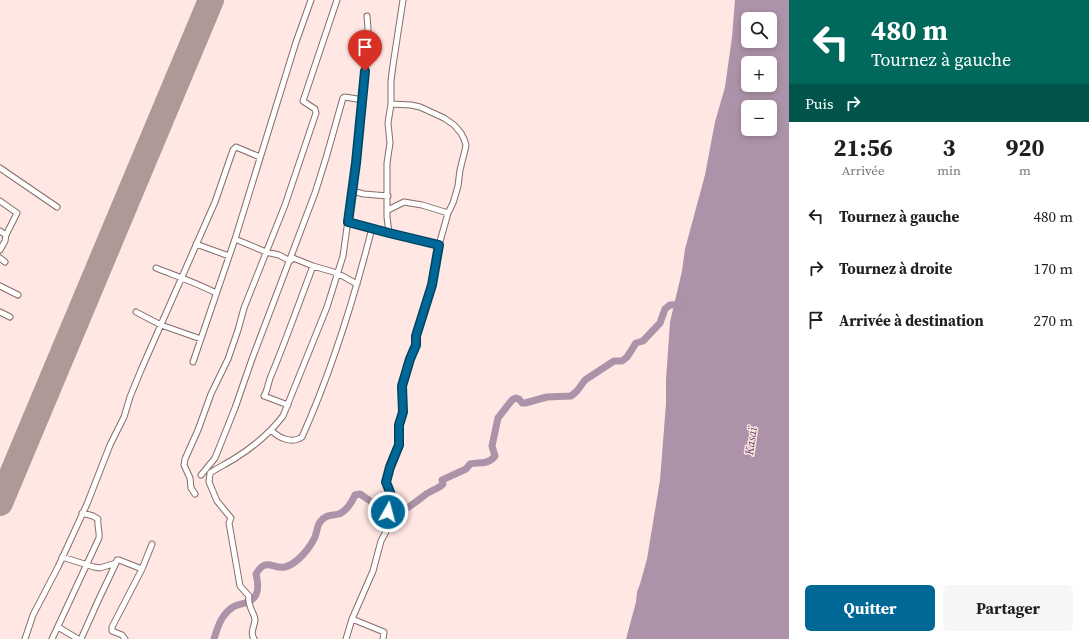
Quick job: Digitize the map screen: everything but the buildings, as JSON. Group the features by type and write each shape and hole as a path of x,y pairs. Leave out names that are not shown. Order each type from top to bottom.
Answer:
{"street":[{"path":"193,362 235,239 296,42 312,0"},
{"path":"195,494 191,488 190,478 184,465 185,459 198,430 211,394 228,359 244,308 285,205 316,113 315,109 303,101 337,0"},
{"path":"389,233 387,163 390,143 388,123 391,104 392,70 403,0"},
{"path":"254,639 252,632 255,619 248,602 249,596 240,586 229,523 231,518 217,501 209,482 210,473 256,445 272,431 283,416 327,307 343,256 348,222 363,100 368,16"},
{"path":"201,475 215,458 223,441 290,261 326,158 342,98 345,97 363,100"},
{"path":"346,639 352,619 373,571 381,541 391,520 388,514 388,507 391,498 386,482 399,445 399,425 403,412 402,386 416,345 416,336 432,285 439,245 448,213 453,203 458,186 465,150 464,139 454,125 444,118 428,110 411,105 391,104"},
{"path":"25,639 33,615 62,557 124,417 130,397 215,202 233,150 236,147 260,157"},
{"path":"0,168 57,207"},
{"path":"352,191 364,194 388,196"},
{"path":"0,201 17,213 0,250"},
{"path":"388,210 404,202 422,205 448,213"},
{"path":"348,222 439,245"},
{"path":"272,431 278,437 289,440 298,440 302,437 321,393 357,284 372,228"},
{"path":"0,231 6,235"},
{"path":"235,239 266,252 272,252 290,261"},
{"path":"196,244 229,256"},
{"path":"0,258 5,262"},
{"path":"290,261 293,258 337,273 357,284"},
{"path":"288,405 264,396 285,344 313,266"},
{"path":"156,268 182,279 197,283 216,293"},
{"path":"0,286 18,295"},
{"path":"0,312 10,317"},
{"path":"136,312 161,325 201,339"},
{"path":"52,639 100,535 97,523 98,519 82,513"},
{"path":"125,639 122,635 112,631 112,627 142,569 152,544"},
{"path":"62,557 100,568 116,563"},
{"path":"58,627 80,639 116,563 116,560 142,569"},
{"path":"352,619 384,632 383,639"}],"water":[{"name":"Kasaï","path":"735,0 789,0 789,639 626,639 636,602 637,592 647,559 660,480 670,322 682,271 685,249 705,175 715,122 725,87 732,37"}],"waterway":[{"path":"214,639 223,617 229,610 234,606 250,601 256,595 258,587 256,574 260,569 267,565 285,567 294,563 310,546 322,519 327,516 342,513 355,495 360,494 385,510 396,513 409,507 443,484 442,480 466,469 470,464 489,461 495,456 492,446 498,418 512,400 516,398 522,403 525,403 547,397 571,396 577,391 585,380 614,361 622,361 627,357 636,343 643,341 660,323 665,309 670,305 683,304"}],"runway":[{"path":"0,503 211,0"}],"route":[{"path":"365,71 356,163 348,222 357,223 389,233 439,245 432,285 416,336 416,345 402,386 403,412 399,425 399,445 386,482 391,498 388,512"}]}
